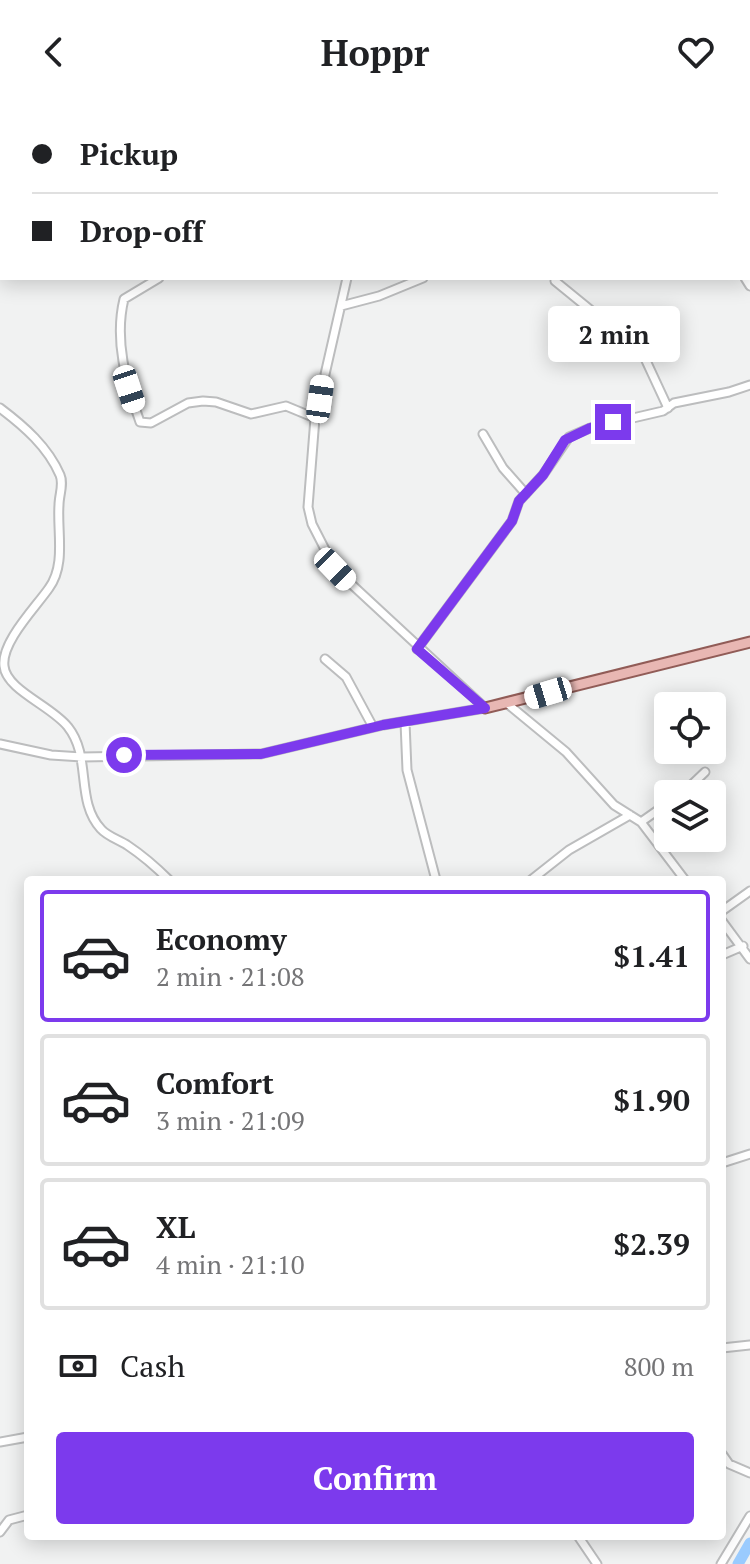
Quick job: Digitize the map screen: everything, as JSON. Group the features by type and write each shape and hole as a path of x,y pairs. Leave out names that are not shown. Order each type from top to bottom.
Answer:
{"main road":[{"path":"485,708 509,705 655,664 750,642"}],"street":[{"path":"156,280 124,299 119,322 129,389 140,422 151,423 188,403 203,401 216,402 251,414 286,406 315,418"},
{"path":"347,280 315,418 308,507 312,524 335,569 417,649 485,708"},
{"path":"341,306 379,296 418,280"},
{"path":"555,281 642,352 668,408"},
{"path":"417,649 512,521 519,501 569,437 590,428 668,408 674,403 750,385"},
{"path":"0,408 40,443 59,473 62,484 58,509 60,553 52,586 12,640 3,657 4,669 8,679 19,689 51,709 79,743 85,795 101,829 131,847 164,876"},
{"path":"483,434 503,468 526,494"},
{"path":"325,659 346,677 373,727"},
{"path":"509,705 566,752 603,795 641,822 682,876"},
{"path":"0,744 51,755 82,757 261,754 373,727 485,708"},
{"path":"405,722 407,770 435,876"},
{"path":"697,780 705,772"},
{"path":"641,822 654,813"},
{"path":"536,876 569,850 630,815"},
{"path":"726,908 750,891"},
{"path":"726,926 750,959"},
{"path":"726,953 743,946"},
{"path":"726,1162 750,1154"},
{"path":"726,1348 750,1345"},
{"path":"0,1442 24,1438"},
{"path":"726,1460 750,1473"},
{"path":"0,1532 9,1520 24,1516"},
{"path":"721,1564 750,1516"},
{"path":"581,1540 597,1564"}],"waterway":[{"path":"738,1564 750,1543"}],"route":[{"path":"124,755 261,754 383,725 485,708 417,649 512,521 519,501 543,475 561,444 590,428 613,422"}]}
